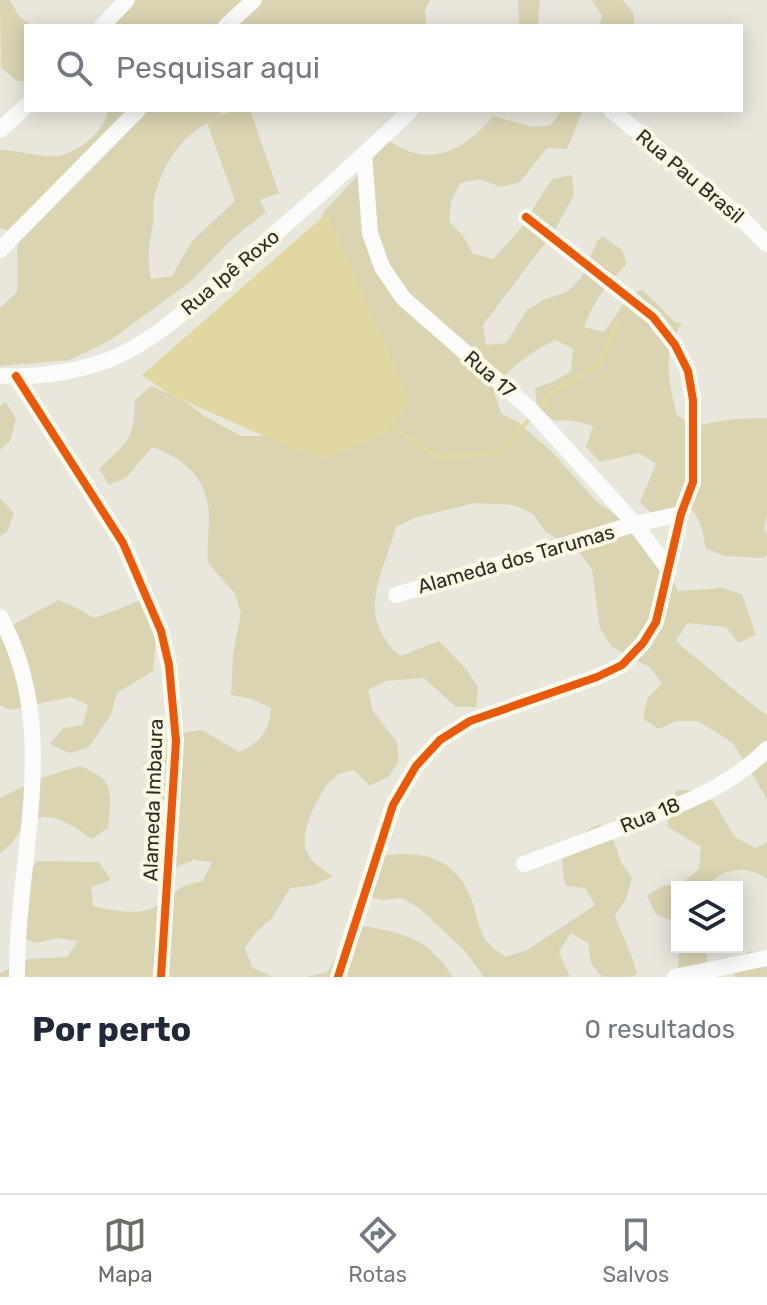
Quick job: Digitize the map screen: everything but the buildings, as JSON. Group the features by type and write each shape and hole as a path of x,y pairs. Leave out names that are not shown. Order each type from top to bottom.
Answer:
{"street":[{"path":"104,24 127,0"},
{"path":"228,24 254,0"},
{"path":"0,130 24,108"},
{"path":"0,250 136,112"},
{"name":"Rua Ipê Roxo","path":"8,376 74,371 124,353 178,317 409,112"},
{"name":"Rua Pau Brasil","path":"613,112 736,213 767,244"},
{"name":"Rua 17","path":"364,155 370,233 382,267 403,298 530,409 635,524 669,570"},
{"path":"338,977 393,805 416,766 440,740 470,721 597,677 622,665 643,643 656,622 681,514 693,482 693,413 688,371 675,345 653,317 526,217"},
{"name":"Alameda Imbaura","path":"8,376 123,543 161,631 169,665 176,741 161,977"},
{"name":"Alameda dos Tarumas","path":"396,595 635,524 681,514"},
{"path":"0,617 15,644 32,713 33,778 20,908 17,977"},
{"name":"Rua 18","path":"524,864 723,786 751,766 767,749"},
{"path":"675,977 767,958"}],"shaded area":[{"path":"0,0 9,0 20,17 29,24 24,24 24,81 17,81 1,68"},
{"path":"125,0 430,0 425,10 426,24 110,24"},
{"path":"518,0 540,0 538,24 519,24"},
{"path":"592,0 623,0 633,12 635,24 600,24 602,16"},
{"path":"108,112 222,112 218,116 231,112 251,112 279,193 260,200 266,212 233,238 190,282 109,341 70,360 0,366 0,308 17,292 18,233 0,228 0,150 58,156 90,139 102,125","holes":["207,123 235,201 192,241 172,276 151,279 149,252 157,187 166,165 180,146"]},
{"path":"561,112 582,112 567,149 547,148 520,182 501,187 479,179 460,183 451,202 449,221 463,236 473,254 493,259 521,228 552,179 572,175 574,195 555,230 483,325 486,345 506,343 527,310 545,299 567,292 581,278 598,240 603,236 622,250 627,264 602,292 584,327 604,332 627,299 642,289 675,322 682,324 675,334 669,356 677,415 693,426 734,419 767,418 767,516 764,530 767,533 767,555 764,558 725,556 706,549 694,511 654,516 640,502 656,464 639,453 600,462 586,447 593,426 553,420 537,408 535,388 571,371 573,349 555,340 521,361 494,391 501,413 519,423 552,452 596,501 645,535 659,550 678,591 723,588 742,594 756,635 738,643 726,627 687,623 676,641 767,715 767,799 733,743 698,721 676,721 659,729 643,719 647,699 662,683 649,667 612,647 600,629 592,569 579,552 546,532 533,514 514,505 475,503 414,518 396,527 379,578 375,610 386,641 400,656 439,641 467,670 478,688 476,707 456,707 424,678 385,681 368,690 373,711 397,742 399,761 388,777 370,786 354,770 340,774 330,781 318,799 308,821 306,850 314,862 333,876 315,885 290,888 272,918 256,932 245,948 252,967 273,977 0,977 0,973 28,959 67,957 78,941 57,938 37,943 16,936 24,877 38,861 99,862 111,880 91,887 93,906 116,910 148,910 181,888 203,881 212,862 193,860 175,868 163,852 158,794 160,772 168,749 182,733 202,730 239,752 262,735 270,716 271,708 252,699 231,695 233,654 241,613 235,594 208,563 208,505 196,476 181,461 152,447 127,477 109,485 99,469 131,433 135,400 151,386 188,403 204,416 241,436 261,436 280,431 298,449 322,454 323,213 389,141 419,154 433,155 458,147 493,116 532,127 551,125"},
{"path":"327,213 410,401 386,434 326,458 291,448 169,394 142,375"},
{"path":"5,402 16,418 10,441 0,450 0,406"},
{"path":"0,498 14,513 7,532 0,536"},
{"path":"148,598 162,612 153,671 117,693 111,715 88,748 68,753 50,744 63,728 83,725 88,705 71,697 10,710 0,705 0,632 58,600 93,618"},
{"path":"80,766 106,783 110,797 108,828 92,839 59,819 42,817 25,826 0,853 0,798 41,778"},
{"path":"677,790 697,790 713,801 735,837 755,848 767,842 767,879 750,871 734,870 712,881 684,881 699,869 701,847 668,827 666,808"},
{"path":"600,824 614,841 621,862 632,878 626,899 615,916 635,965 637,973 633,977 602,977 591,963 588,943 571,933 559,952 570,977 484,977 465,951 420,909 402,898 382,900 363,894 374,857 408,854 436,860 458,876 467,890 484,936 492,947 506,957 527,950 595,905 585,888 566,886 563,863 567,847 580,835"},
{"path":"671,884 671,920 656,914 647,896"},
{"path":"364,926 416,940 435,954 453,977 306,977 328,972 346,935"},
{"path":"748,951 767,955 767,977 734,977 735,967"},
{"path":"679,953 707,953 707,977 678,977"}],"waterway":[{"path":"537,411 553,392 599,364 618,322"},
{"path":"387,423 439,458 502,452 531,417"}],"cycle path":[{"path":"338,977 393,805 416,766 440,740 470,721 597,677 622,665 643,643 656,622 681,514 693,482 693,400 688,371 675,345 653,317 526,217"},
{"path":"16,376 123,543 161,631 169,665 176,741 161,977"}]}
